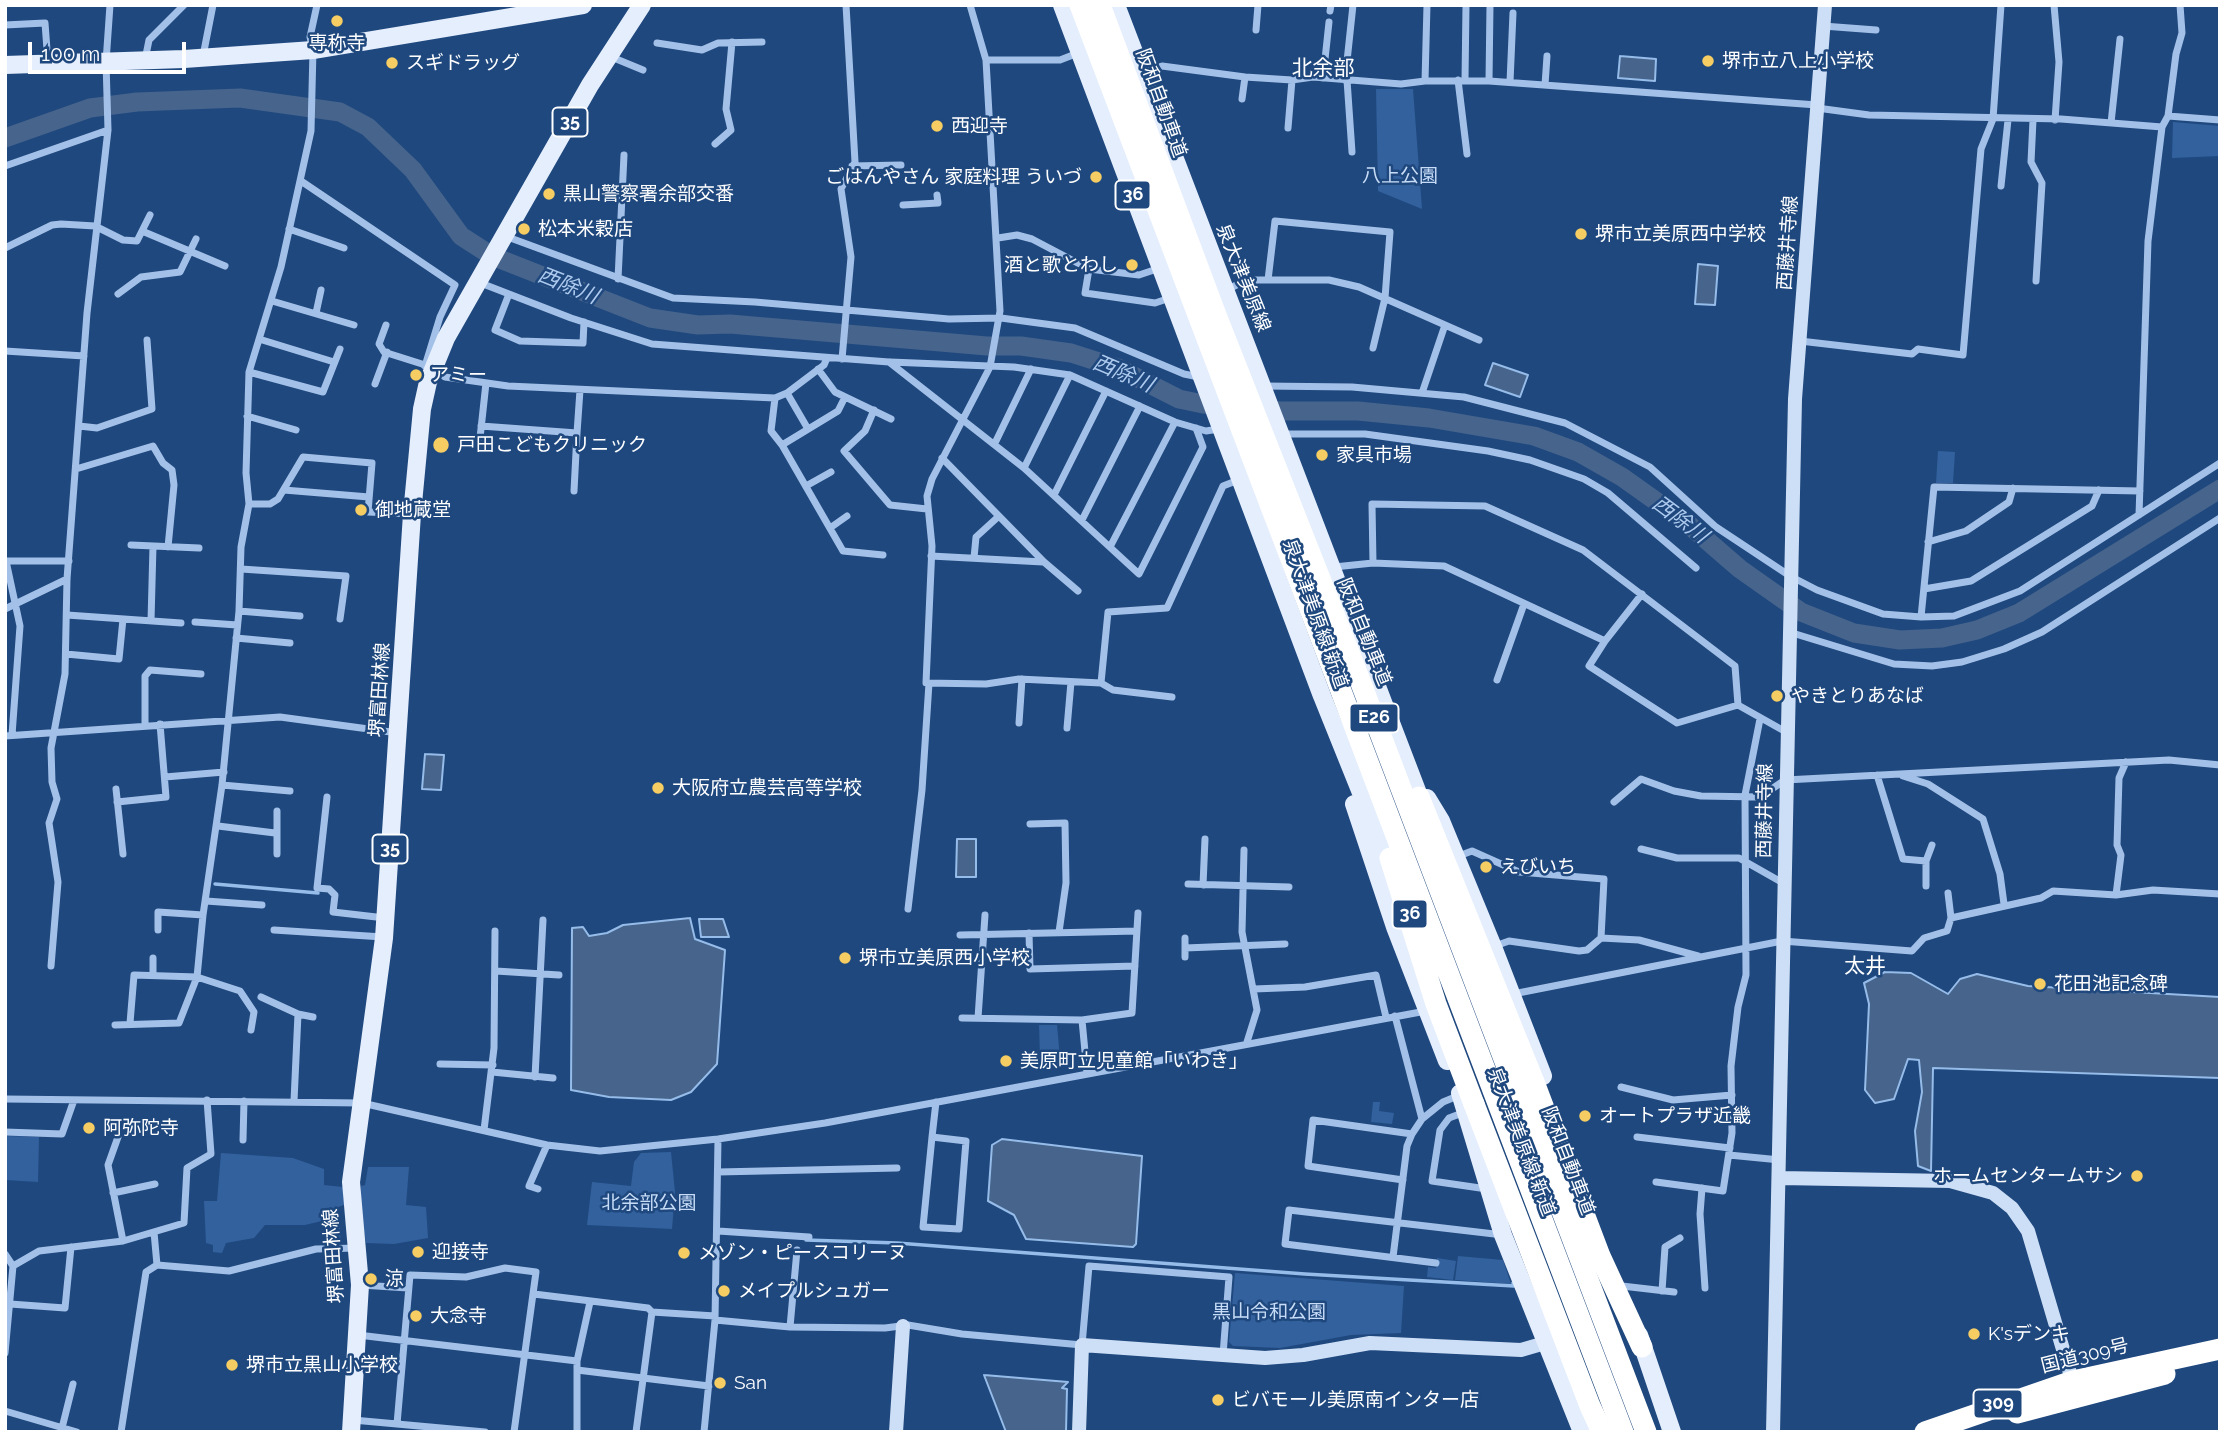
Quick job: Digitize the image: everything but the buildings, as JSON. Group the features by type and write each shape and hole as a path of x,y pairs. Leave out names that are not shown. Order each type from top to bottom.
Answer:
{"highway":[{"name":"阪和自動車道","path":"1080,5 1623,1432"},
{"name":"阪和自動車道","path":"1100,5 1221,328 1351,657 1646,1432"},
{"path":"1351,657 1418,796 1534,1082 1600,1256 1642,1347"},
{"path":"1372,774 1391,863 1467,1103 1591,1432"},
{"path":"1467,1103 1594,1405 1602,1432"},
{"name":"国道309号","path":"1924,1432 2220,1349"},
{"name":"国道309号","path":"1962,1432 2075,1389 2220,1362"}],"main road":[{"name":"堺富田林線","path":"351,1426 360,1285 351,1182 384,937 412,514 429,368 608,56 642,5"},
{"name":"泉大津美原線 新道","path":"1062,5 1322,696 1448,1007 1594,1405 1608,1432"},
{"name":"36","path":"1116,5 1142,72"},
{"name":"西藤井寺線","path":"1773,1432 1790,580 1800,341 1825,5"},
{"path":"5,65 145,61 313,50 577,6"},
{"name":"泉大津美原線","path":"1142,72 1264,387"},
{"name":"泉大津美原線 新道","path":"1264,387 1410,768 1655,1432"},
{"name":"36","path":"1322,696 1325,718 1395,927 1467,1103 1487,1185 1503,1235 1582,1432"},
{"name":"36","path":"1410,768 1441,821 1493,947 1622,1286 1672,1432"},
{"path":"1780,1178 1950,1181 1993,1194 2012,1208 2028,1231 2075,1389"},
{"path":"896,1432 903,1326"},
{"path":"1079,1432 1082,1345 1283,1357 1358,1343 1391,1342 1521,1350 1545,1343"}],"street":[{"path":"51,966 58,882 49,822 57,799 52,782 51,748 66,654 67,579 84,356 95,226 108,128 106,62 110,5"},
{"path":"145,61 149,40 184,5"},
{"path":"203,58 213,5"},
{"path":"115,1026 130,1023 179,1023 197,977 203,915 218,827 226,719 239,611 241,547 249,504 246,474 249,372 272,301 302,181 312,127 313,50 310,37 317,5"},
{"path":"842,359 851,257 841,188 855,162 846,5"},
{"path":"970,5 986,60 998,239 999,319 990,367 932,479 927,509 931,556 926,683 986,684 1022,679 1101,683 1112,690 1172,697"},
{"path":"1256,30 1258,5"},
{"path":"1352,152 1346,80 1353,5"},
{"path":"1425,81 1427,5"},
{"path":"1466,5 1462,80 1467,154"},
{"path":"1489,81 1490,5"},
{"path":"1800,341 1912,354 1919,349 1963,355 1981,149 1993,119 2001,5"},
{"path":"2054,5 2059,62 2055,120"},
{"path":"2139,515 2148,241 2162,127 2168,116 2176,54 2182,33 2180,5"},
{"path":"1510,82 1513,13"},
{"path":"1323,78 1329,22"},
{"path":"5,25 45,23 48,64"},
{"path":"1823,26 1876,30"},
{"path":"2111,123 2120,39"},
{"path":"715,144 731,130 726,110 732,42"},
{"path":"657,43 702,50 718,43 762,42"},
{"path":"986,60 1060,60 1079,52"},
{"path":"608,56 643,70"},
{"path":"1545,85 1547,56"},
{"path":"1142,72 1162,66 1245,78 1323,78 1401,84 1462,80 1510,82 1817,106 1869,115 2055,120 2162,127"},
{"path":"1242,99 1245,78"},
{"path":"1288,128 1292,80"},
{"path":"2168,116 2220,119"},
{"path":"2001,186 2008,120"},
{"path":"2033,120 2031,162 2042,183 2036,281"},
{"path":"5,166 108,128"},
{"path":"618,279 624,155"},
{"path":"852,166 901,164"},
{"path":"302,181 455,285 440,317 429,368"},
{"path":"903,205 937,203 937,195"},
{"path":"5,248 52,225 95,226 123,240 137,241 150,215"},
{"path":"1268,280 1275,221 1390,232 1385,298 1373,348"},
{"path":"289,229 344,248"},
{"path":"142,231 225,266"},
{"path":"998,239 1017,235 1032,239 1089,269 1139,275 1160,268"},
{"path":"118,294 141,277 180,272 196,239"},
{"path":"503,239 674,298 949,319 999,319 1075,328 1204,382"},
{"path":"1089,269 1085,293 1155,303 1171,297"},
{"path":"478,280 584,322 652,344 842,359 1031,369 1070,375 1175,422 1206,431 1222,427"},
{"path":"1226,290 1247,280 1329,280 1385,298 1479,340"},
{"path":"316,313 321,290"},
{"path":"509,294 495,330 520,341 583,342 584,322"},
{"path":"272,301 354,325"},
{"path":"386,325 379,344 387,352 445,377 486,383 580,390 775,398 787,393 818,369 827,358"},
{"path":"1422,393 1445,325"},
{"path":"259,339 334,362"},
{"path":"79,426 97,428 152,409 147,340"},
{"path":"249,372 323,392 340,349"},
{"path":"5,351 84,356"},
{"path":"375,384 387,352"},
{"path":"889,362 995,443 1139,574 1203,447 1196,428"},
{"path":"818,369 835,392 891,419"},
{"path":"995,443 1031,369"},
{"path":"1024,468 1070,375"},
{"path":"480,438 486,383"},
{"path":"1264,387 1464,397 1565,424 1650,467 1716,527 1790,580 1883,614 1954,616 2020,591 2220,463"},
{"path":"574,491 580,390"},
{"path":"1054,495 1106,391"},
{"path":"787,393 808,429"},
{"path":"782,445 838,411 845,397"},
{"path":"775,398 771,431 782,445 843,551 883,555"},
{"path":"1082,520 1140,406"},
{"path":"874,410 865,431 844,451 890,505 927,509"},
{"path":"247,416 296,430"},
{"path":"1110,547 1175,422"},
{"path":"481,426 577,433"},
{"path":"1281,432 1365,434 1475,449 1530,460 1584,479 1608,493 1696,568"},
{"path":"76,469 153,446 163,463 172,470 174,485 168,547"},
{"path":"249,504 270,504 278,499 303,457 372,463 368,512 412,514"},
{"path":"942,458 1044,562 1078,591"},
{"path":"806,486 831,472"},
{"path":"1101,683 1108,612 1167,608 1223,486 1242,478"},
{"path":"1921,617 1934,487 2140,491"},
{"path":"1928,542 1966,531 2009,502 2013,488"},
{"path":"1924,589 1971,581 2092,506 2099,489"},
{"path":"284,490 369,497"},
{"path":"1373,563 1372,504 1485,506 1583,550 1735,666 1738,705"},
{"path":"830,528 847,516"},
{"path":"974,558 976,537 999,516"},
{"path":"1789,628 1894,664 1932,666 1962,662 2004,649 2042,632 2220,518"},
{"path":"131,545 199,548"},
{"path":"151,621 153,546"},
{"path":"931,556 1044,562"},
{"path":"69,561 6,561 20,626 9,736 281,717 398,733"},
{"path":"1281,583 1332,567 1373,563 1444,566 1605,641"},
{"path":"242,569 346,576 340,619"},
{"path":"5,609 67,579"},
{"path":"1642,594 1589,666 1677,723 1738,705 1786,732"},
{"path":"1497,680 1524,604"},
{"path":"239,611 300,616"},
{"path":"67,615 181,623"},
{"path":"66,654 119,659 123,619"},
{"path":"195,622 237,625"},
{"path":"236,638 290,643"},
{"path":"145,725 145,676 150,670 201,674"},
{"path":"1019,723 1022,679"},
{"path":"1067,728 1071,682"},
{"path":"908,909 929,683"},
{"path":"1656,1182 1723,1191 1729,1151 1731,1066 1738,1007 1746,975 1745,795 1760,719"},
{"path":"117,802 166,797 160,724"},
{"path":"1614,802 1641,779 1674,791 1701,796 1760,797 1785,780 2169,760 2220,765"},
{"path":"2116,895 2121,855 2117,845 2119,778 2126,762"},
{"path":"164,777 224,772"},
{"path":"1895,774 1928,784 1983,819 2000,874 2004,904"},
{"path":"1878,775 1903,859 1926,861"},
{"path":"222,785 290,791"},
{"path":"116,789 123,854"},
{"path":"327,797 317,888 329,889 335,895 333,912 385,918"},
{"path":"277,811 277,854"},
{"path":"1030,824 1065,823 1066,883 1059,932"},
{"path":"218,827 275,833"},
{"path":"1203,885 1205,839"},
{"path":"1926,886 1926,861 1933,845"},
{"path":"1641,849 1677,858 1745,860 1783,883"},
{"path":"1244,850 1241,886 1243,946 1257,1010 1247,1042"},
{"path":"1456,858 1472,851 1519,872 1604,879 1601,939"},
{"path":"1188,884 1289,887"},
{"path":"1951,918 2004,904 2041,898 2053,891 2116,895 2153,890 2220,894"},
{"path":"5,1099 362,1103 547,1145 600,1151 718,1139 936,1102 1247,1042 1448,1007 1782,941 1912,951 1924,938 1947,931 1951,918 1948,893"},
{"path":"206,901 262,905"},
{"path":"158,930 158,912 203,915"},
{"path":"962,1018 1082,1020 1132,1013 1138,912"},
{"path":"978,1018 985,915"},
{"path":"535,1077 543,919"},
{"path":"274,930 384,937"},
{"path":"484,1130 492,1069 495,930"},
{"path":"960,935 1137,931"},
{"path":"1029,933 1030,970 1135,966"},
{"path":"1185,937 1185,957"},
{"path":"1493,947 1509,941 1579,951 1587,950 1601,939 1639,940 1703,957"},
{"path":"1185,948 1285,944"},
{"path":"153,958 153,975"},
{"path":"496,971 559,975"},
{"path":"130,1023 134,975 197,977 240,991 254,1012 251,1030"},
{"path":"1254,989 1305,987 1376,975 1386,1017"},
{"path":"261,997 298,1014 313,1017"},
{"path":"294,1101 298,1014"},
{"path":"1395,1016 1422,1119"},
{"path":"1082,1020 1087,1073"},
{"path":"440,1064 553,1078"},
{"path":"1621,1087 1673,1100 1732,1095"},
{"path":"5,1132 62,1134 74,1100"},
{"path":"13,1266 39,1251 123,1241 184,1223 187,1168 211,1154 207,1100"},
{"path":"243,1140 244,1101"},
{"path":"932,1137 966,1141 960,1229 923,1227 932,1137 936,1102"},
{"path":"1393,1257 1412,1134 1422,1119 1443,1102 1467,1103"},
{"path":"1467,1103 1449,1118 1440,1130 1432,1181 1480,1188 1487,1185"},
{"path":"1403,1180 1308,1166 1313,1120 1412,1134"},
{"path":"118,1137 107,1165 123,1241"},
{"path":"1637,1137 1780,1160"},
{"path":"704,1432 715,1318 718,1139"},
{"path":"538,1189 529,1186 547,1145"},
{"path":"718,1172 897,1168"},
{"path":"113,1193 155,1184"},
{"path":"1702,1188 1700,1214 1705,1288"},
{"path":"1436,1263 1285,1244 1289,1210 1503,1235"},
{"path":"718,1231 809,1237"},
{"path":"154,1232 157,1265"},
{"path":"1662,1291 1665,1247 1680,1238"},
{"path":"10,1304 65,1308 71,1247"},
{"path":"121,1432 146,1272 157,1265 229,1271 316,1249 358,1248"},
{"path":"790,1327 797,1250"},
{"path":"5,1254 13,1266 5,1353"},
{"path":"534,1294 648,1308 652,1312 790,1327 903,1326 1082,1345 1089,1266 1230,1277 1223,1355"},
{"path":"397,1424 410,1275 466,1277 505,1268 536,1272 527,1356 514,1432"},
{"path":"360,1285 408,1288"},
{"path":"1622,1286 1674,1292"},
{"path":"577,1432 578,1361 590,1302"},
{"path":"636,1432 652,1312"},
{"path":"357,1335 578,1361"},
{"path":"578,1370 709,1386"},
{"path":"62,1428 74,1384"},
{"path":"5,1411 76,1432"},
{"path":"351,1426 397,1424 485,1432"}],"green space":[{"name":"八上公園","path":"1376,89 1413,89 1422,209 1378,191"},
{"path":"2173,122 2220,126 2220,156 2172,158"},
{"path":"1938,451 1955,452 1953,483 1936,483"},
{"path":"1039,1025 1057,1025 1060,1059 1040,1056"},
{"path":"1373,1102 1380,1102 1379,1111 1394,1113 1392,1124 1371,1122"},
{"path":"5,1136 39,1137 38,1182 6,1180"},
{"name":"北余部公園","path":"671,1152 675,1192 672,1229 587,1225 592,1182 631,1186 634,1162 641,1153"},
{"path":"221,1153 293,1158 324,1169 324,1185 343,1187 344,1205 338,1207 341,1242 330,1244 326,1220 305,1225 265,1225 254,1238 226,1243 222,1253 213,1252 213,1245 206,1243 204,1201 217,1201"},
{"path":"368,1167 409,1167 406,1205 426,1207 428,1238 394,1244 366,1243 360,1208 361,1186 365,1185"},
{"path":"1458,1256 1503,1260 1511,1284 1455,1280"},
{"path":"1437,1258 1456,1261 1453,1280 1427,1277 1428,1267 1436,1268"},
{"name":"黒山令和公園","path":"1235,1273 1404,1286 1401,1333 1351,1335 1280,1348 1233,1346 1229,1342"}],"shaded area":[{"path":"1620,56 1656,59 1655,81 1618,78"},
{"path":"1698,264 1718,266 1715,305 1695,304"},
{"path":"1493,363 1528,375 1520,397 1485,385"},
{"path":"425,754 444,755 441,790 422,789"},
{"path":"957,839 976,839 976,877 956,877"},
{"path":"690,918 695,939 725,950 717,1064 691,1092 671,1100 609,1097 571,1090 572,928 583,927 589,936 607,933 623,925"},
{"path":"699,919 723,919 729,937 701,937"},
{"path":"1885,972 1911,973 1948,994 1960,979 1977,974 2028,986 2220,997 2220,1078 1933,1068 1931,1171 1918,1166 1915,1131 1922,1092 1919,1060 1908,1059 1894,1099 1875,1103 1865,1090 1869,1004 1864,983"},
{"path":"1002,1139 1142,1156 1136,1244 1133,1247 1026,1239 1014,1215 988,1201 992,1145"},
{"path":"984,1375 1068,1382 1062,1388 1067,1389 1066,1432 1006,1432"}],"waterway":[{"name":"西除川","path":"5,138 90,108 137,102 240,98 340,112 368,127 413,170 461,236 492,256 650,318 698,325 730,324 987,346 1021,346 1071,353 1118,368 1179,399 1203,404 1281,411 1358,411 1429,418 1534,436 1578,452 1622,477 1688,524 1740,569 1801,612 1854,633 1900,640 1942,638 1977,630 2019,613 2220,489"},
{"path":"215,884 318,893"},
{"path":"806,1240 897,1243 1305,1274 1514,1286 1513,1283"}],"place":[{"name":"専称寺","path":"337,21"},
{"name":"堺市立八上小学校","path":"1708,61"},
{"name":"スギドラッグ","path":"392,63"},
{"name":"西迎寺","path":"937,126"},
{"name":"ごはんやさん 家庭料理 ういづ","path":"1096,177"},
{"name":"黒山警察署余部交番","path":"549,194"},
{"name":"松本米穀店","path":"524,229"},
{"name":"堺市立美原西中学校","path":"1581,234"},
{"name":"酒と歌とわし","path":"1132,265"},
{"name":"アミー","path":"416,375"},
{"name":"戸田こどもクリニック","path":"441,445"},
{"name":"家具市場","path":"1322,455"},
{"name":"御地蔵堂","path":"361,510"},
{"name":"やきとりあなば","path":"1777,696"},
{"name":"大阪府立農芸高等学校","path":"658,788"},
{"name":"えびいち","path":"1486,867"},
{"name":"堺市立美原西小学校","path":"845,958"},
{"name":"花田池記念碑","path":"2040,984"},
{"name":"美原町立児童館「いわき」","path":"1006,1061"},
{"name":"オートプラザ近畿","path":"1585,1116"},
{"name":"阿弥陀寺","path":"89,1128"},
{"name":"ホームセンタームサシ","path":"2137,1176"},
{"name":"迎接寺","path":"418,1252"},
{"name":"メゾン・ピースコリーヌ","path":"684,1253"},
{"name":"涼","path":"371,1279"},
{"name":"メイプルシュガー","path":"724,1291"},
{"name":"大念寺","path":"416,1316"},
{"name":"K'sデンキ","path":"1974,1334"},
{"name":"堺市立黒山小学校","path":"232,1365"},
{"name":"San","path":"720,1383"},
{"name":"ビバモール美原南インター店","path":"1218,1400"}],"district":[{"name":"北余部","path":"1323,69"},
{"name":"太井","path":"1865,967"}]}
